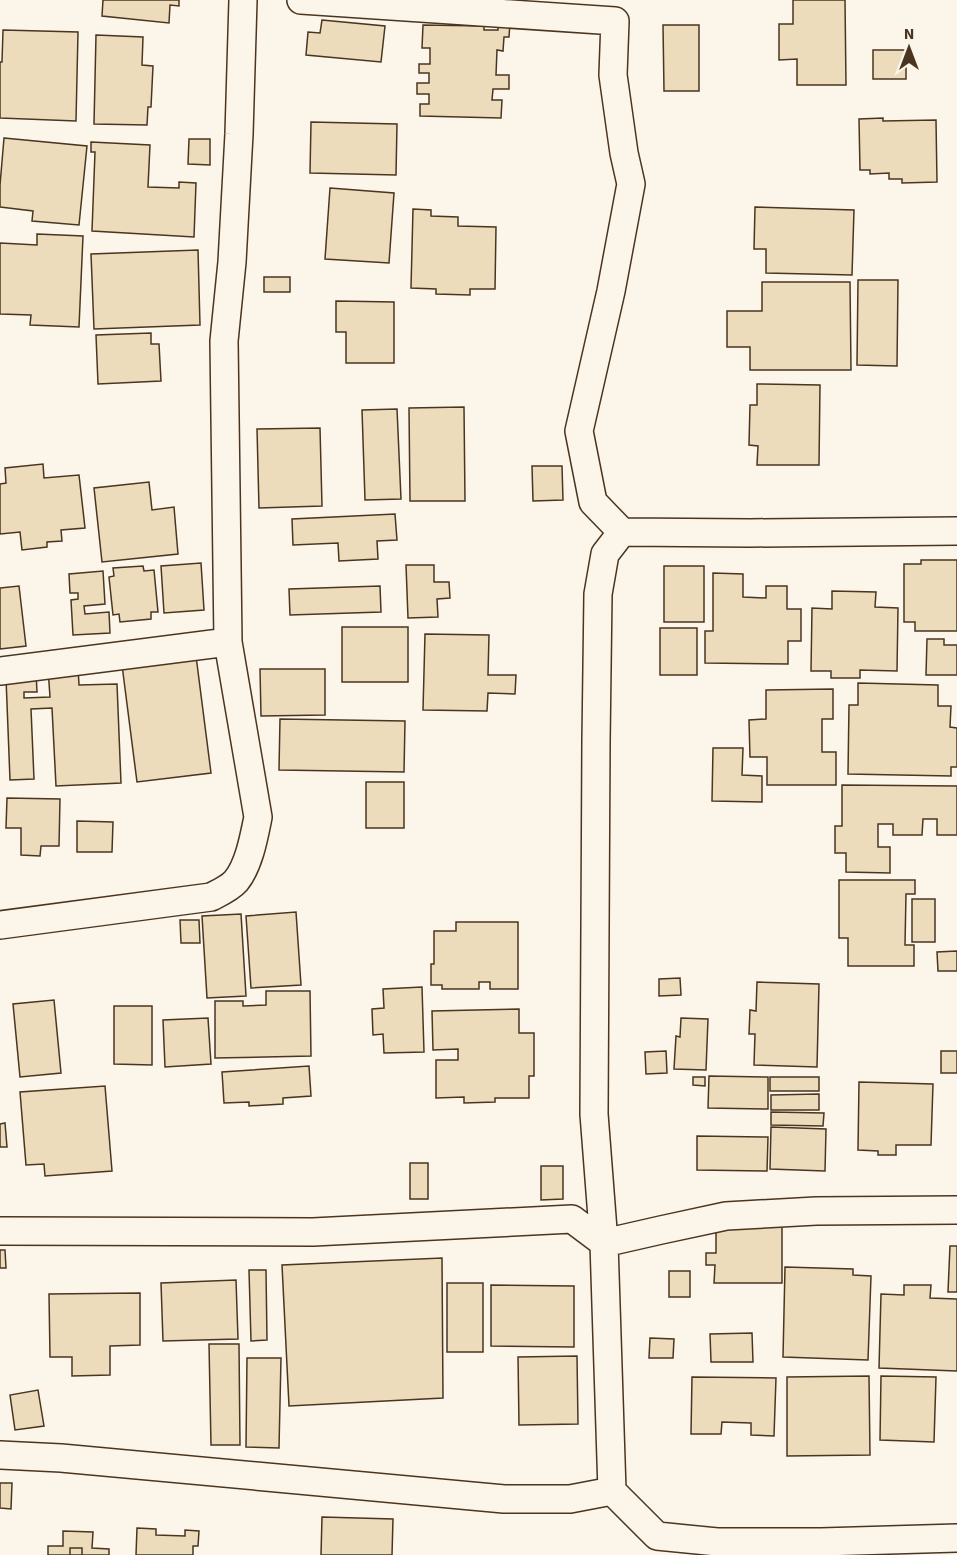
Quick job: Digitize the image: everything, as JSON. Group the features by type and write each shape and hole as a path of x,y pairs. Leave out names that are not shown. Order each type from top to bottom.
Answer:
{"street":[{"path":"0,925 211,897 235,882 246,863 254,840 258,818 228,642 224,341 232,262 243,0"},
{"path":"301,0 616,10 613,75 630,184 611,291 579,431 593,502 622,532 957,531"},
{"path":"622,532 605,554 598,594 596,752 594,1114 604,1243 612,1491 656,1546 728,1542 957,1538"},
{"path":"0,671 228,642"},
{"path":"0,1231 313,1232 572,1220 604,1243 726,1216 816,1211 957,1210"},
{"path":"0,1455 61,1458 504,1498 570,1498 612,1491"}],"building":[{"path":"103,0 179,0 179,6 170,5 169,23 102,16"},
{"path":"793,0 845,0 846,85 797,85 797,59 779,60 779,24 793,24"},
{"path":"322,20 385,26 381,62 306,55 308,32 320,33"},
{"path":"498,21 510,22 509,37 504,37 503,51 497,50 496,75 509,75 509,89 493,89 492,100 502,100 501,118 420,116 420,104 429,104 429,94 417,94 417,83 429,83 429,73 419,73 419,64 430,64 430,48 422,48 423,25 484,26 484,30 498,30"},
{"path":"663,25 699,25 699,91 664,91"},
{"path":"3,30 78,32 76,121 0,118 0,62 2,62"},
{"path":"96,35 143,37 142,65 153,66 151,107 148,107 147,125 94,124"},
{"path":"873,50 906,50 906,79 873,79"},
{"path":"883,118 883,121 936,120 937,182 902,183 902,179 889,179 889,173 870,174 870,170 860,170 859,119"},
{"path":"311,122 397,124 396,175 310,173"},
{"path":"4,138 87,146 79,225 32,221 33,211 0,207"},
{"path":"189,139 210,139 210,165 188,164"},
{"path":"91,142 150,145 148,187 179,188 179,182 196,183 194,237 92,231 95,152 91,152"},
{"path":"330,188 394,193 389,263 325,259"},
{"path":"755,207 854,210 852,275 766,273 766,249 754,249"},
{"path":"413,209 431,210 431,216 458,217 458,226 496,227 495,289 470,289 470,295 436,294 436,289 411,288"},
{"path":"37,234 83,236 79,327 30,325 31,315 0,314 0,243 37,245"},
{"path":"198,250 200,325 94,329 91,254"},
{"path":"264,277 290,277 290,292 264,292"},
{"path":"858,280 898,280 897,366 857,365"},
{"path":"762,282 850,282 851,370 750,370 750,347 727,347 727,311 762,311"},
{"path":"336,301 394,302 394,363 346,363 346,332 336,332"},
{"path":"151,333 151,344 159,344 161,381 98,384 96,335"},
{"path":"757,384 820,385 819,465 757,465 758,446 749,445 750,405 757,405"},
{"path":"464,407 465,501 410,501 409,408"},
{"path":"397,409 401,499 365,500 362,410"},
{"path":"320,428 322,506 259,508 257,429"},
{"path":"43,464 44,478 79,475 85,528 61,530 62,541 47,542 47,547 22,550 20,532 0,534 0,484 6,483 5,468"},
{"path":"532,466 562,466 563,500 533,501"},
{"path":"149,482 152,510 174,507 178,554 102,562 94,488"},
{"path":"395,514 397,540 377,541 378,559 339,561 338,543 293,545 292,519"},
{"path":"921,560 957,560 957,631 915,631 915,622 904,622 904,564 921,564"},
{"path":"201,563 204,610 164,613 161,566"},
{"path":"406,565 434,565 434,582 449,582 450,598 437,599 438,617 408,618"},
{"path":"143,566 144,571 154,570 158,612 151,612 151,619 120,622 119,614 113,615 109,577 114,576 113,568"},
{"path":"664,566 704,566 704,622 664,622"},
{"path":"103,571 105,604 84,606 85,614 109,612 110,633 73,635 71,600 78,599 78,593 70,593 69,574"},
{"path":"713,573 743,574 743,597 766,598 766,586 787,586 787,609 801,609 801,641 788,641 788,664 705,663 705,631 713,631"},
{"path":"19,586 26,646 0,649 0,588"},
{"path":"380,586 381,612 290,615 289,589"},
{"path":"832,591 876,592 875,607 898,608 897,671 860,670 860,678 831,678 831,671 811,671 812,608 832,609"},
{"path":"342,627 408,627 408,682 342,682"},
{"path":"660,628 697,628 697,675 660,675"},
{"path":"425,634 489,635 488,675 516,675 515,694 488,693 487,711 423,710"},
{"path":"927,639 944,639 944,645 957,645 957,675 926,675"},
{"path":"196,656 211,773 137,782 122,665"},
{"path":"78,667 79,685 117,684 121,783 56,786 52,708 31,709 34,779 10,780 6,678 36,672 37,692 24,692 24,698 50,697 48,668"},
{"path":"260,669 325,669 325,715 261,716"},
{"path":"858,683 938,685 938,706 951,706 950,727 957,728 957,767 951,767 951,776 848,774 849,705 858,705"},
{"path":"833,689 833,719 822,719 822,752 836,752 836,785 767,785 767,757 750,757 749,720 766,719 766,690"},
{"path":"280,719 405,721 404,772 279,770"},
{"path":"713,748 743,748 742,775 762,776 762,802 712,801"},
{"path":"366,782 404,782 404,828 366,828"},
{"path":"842,785 957,786 957,835 937,835 937,819 923,819 922,835 893,835 893,824 878,824 878,847 890,847 890,873 846,872 846,853 835,853 835,826 842,826"},
{"path":"7,798 60,799 59,846 41,846 40,856 21,855 21,828 6,828"},
{"path":"77,821 113,822 112,852 77,852"},
{"path":"839,880 915,880 915,894 906,894 905,945 914,945 914,966 848,966 848,938 839,938"},
{"path":"912,899 935,899 935,942 912,942"},
{"path":"296,912 301,985 251,988 246,916"},
{"path":"241,914 246,996 207,998 202,916"},
{"path":"180,920 199,920 200,943 181,943"},
{"path":"456,922 518,922 518,989 490,989 490,982 479,982 479,989 442,989 442,985 431,985 431,964 434,964 434,931 456,931"},
{"path":"957,951 957,971 938,971 937,952"},
{"path":"680,978 681,995 659,996 659,979"},
{"path":"757,982 819,984 817,1067 754,1065 755,1034 749,1034 750,1010 756,1011"},
{"path":"422,987 424,1052 384,1053 383,1034 373,1035 372,1009 384,1008 383,989"},
{"path":"266,991 310,991 311,1056 215,1058 215,1001 243,1001 243,1006 266,1005"},
{"path":"54,1000 61,1073 20,1077 13,1004"},
{"path":"114,1006 152,1006 152,1065 114,1064"},
{"path":"519,1009 519,1033 534,1033 534,1076 529,1076 529,1098 495,1098 495,1102 464,1103 464,1097 436,1098 436,1060 458,1060 458,1049 433,1050 432,1011"},
{"path":"208,1018 211,1064 165,1067 163,1020"},
{"path":"681,1018 708,1019 706,1070 674,1069 676,1036 680,1037"},
{"path":"666,1051 667,1073 646,1074 645,1052"},
{"path":"941,1051 957,1051 957,1073 941,1073"},
{"path":"309,1066 311,1096 283,1098 283,1104 249,1106 249,1102 224,1103 222,1072"},
{"path":"709,1076 768,1077 768,1109 708,1108"},
{"path":"693,1077 705,1077 705,1086 693,1085"},
{"path":"770,1077 819,1077 819,1091 770,1091"},
{"path":"859,1082 933,1084 931,1145 896,1145 896,1155 878,1155 878,1151 858,1150"},
{"path":"105,1086 112,1171 45,1176 44,1164 26,1165 20,1092"},
{"path":"819,1094 819,1110 771,1110 771,1095"},
{"path":"771,1112 824,1113 823,1126 771,1125"},
{"path":"5,1123 7,1147 0,1147 0,1124"},
{"path":"771,1127 826,1129 825,1171 770,1169"},
{"path":"697,1136 768,1137 767,1171 697,1170"},
{"path":"410,1163 428,1163 428,1199 410,1199"},
{"path":"541,1166 563,1166 563,1199 541,1200"},
{"path":"716,1226 782,1227 782,1283 714,1283 715,1265 706,1265 706,1253 716,1253"},
{"path":"950,1246 957,1246 957,1292 948,1292"},
{"path":"0,1250 5,1250 6,1268 0,1268"},
{"path":"442,1258 443,1398 289,1406 282,1265"},
{"path":"785,1267 853,1269 853,1275 871,1276 868,1360 783,1357"},
{"path":"249,1270 266,1270 267,1340 251,1341"},
{"path":"669,1271 690,1271 690,1297 669,1297"},
{"path":"236,1280 238,1339 163,1341 161,1283"},
{"path":"447,1283 483,1283 483,1352 447,1352"},
{"path":"491,1285 574,1286 574,1347 491,1346"},
{"path":"904,1285 931,1285 930,1298 957,1299 957,1371 879,1368 881,1294 904,1295"},
{"path":"140,1293 140,1345 110,1346 110,1375 72,1376 72,1357 50,1357 49,1294"},
{"path":"752,1333 753,1362 711,1362 710,1334"},
{"path":"650,1338 674,1339 673,1358 649,1358"},
{"path":"209,1344 239,1344 240,1445 211,1445"},
{"path":"577,1356 578,1424 519,1425 518,1357"},
{"path":"247,1358 281,1358 279,1448 246,1447"},
{"path":"869,1376 870,1455 787,1456 787,1377"},
{"path":"881,1376 936,1377 934,1442 880,1440"},
{"path":"692,1377 776,1378 774,1436 751,1435 751,1423 722,1422 721,1434 691,1434"},
{"path":"38,1390 44,1426 15,1430 10,1395"},
{"path":"0,1483 12,1483 11,1509 0,1508"},
{"path":"322,1517 393,1519 392,1555 321,1555"},
{"path":"137,1528 156,1529 156,1535 185,1536 185,1530 199,1531 198,1546 193,1546 193,1555 136,1555"},
{"path":"63,1531 93,1532 92,1548 109,1549 109,1555 82,1555 82,1548 70,1548 70,1555 48,1555 48,1546 63,1546"},
{"path":"70,1548 82,1548 82,1555 70,1555"}]}
